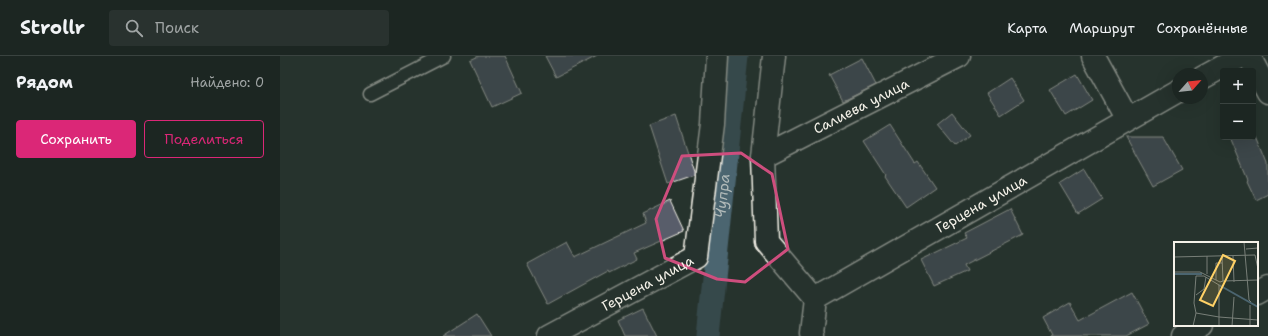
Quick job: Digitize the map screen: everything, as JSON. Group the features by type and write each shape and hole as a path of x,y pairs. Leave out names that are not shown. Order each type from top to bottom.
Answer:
{"street":[{"name":"Герцена улица","path":"549,336 696,257 713,124 717,56"},
{"path":"774,56 763,156 766,241 815,299 812,335"},
{"name":"Салиева улица","path":"763,156 959,56"},
{"path":"1093,56 1127,118"},
{"path":"1208,75 1242,56"},
{"path":"1249,56 1268,92"},
{"name":"Герцена улица","path":"815,299 1127,118 1172,94"},
{"path":"1258,293 1268,288"},
{"path":"1183,336 1200,326"}],"lane":[{"path":"370,94 444,56"}],"highlighted area":[{"path":"741,153 772,174 788,249 745,282 717,279 665,258 656,219 682,156"}],"building":[{"path":"479,56 505,56 522,93 492,107 470,60"},
{"path":"545,56 597,56 556,77"},
{"path":"862,58 876,85 843,101 829,75"},
{"path":"1077,74 1092,100 1066,116 1050,90"},
{"path":"1010,78 1024,100 1001,115 987,93"},
{"path":"952,112 970,135 955,146 937,124"},
{"path":"676,116 694,175 668,184 649,126"},
{"path":"890,125 915,164 918,162 935,187 906,207 864,141"},
{"path":"1126,137 1163,137 1182,170 1153,186"},
{"path":"1257,137 1268,164 1268,194 1256,200 1247,181 1248,180 1231,140 1256,140"},
{"path":"1084,169 1102,199 1078,214 1060,184"},
{"path":"670,201 684,231 634,253 637,259 609,273 608,271 548,304 527,264 567,242 575,257 646,223 643,214"},
{"path":"1010,209 1023,235 964,265 967,271 934,286 921,260 967,238 964,233"},
{"path":"1132,292 1149,324 1126,336 1050,336 1052,335 1043,318 1070,302 1080,320"},
{"path":"643,308 657,336 625,336 618,320"},
{"path":"477,314 491,336 443,336"}],"waterway":[{"name":"Чупра","path":"708,336 737,56"}]}
